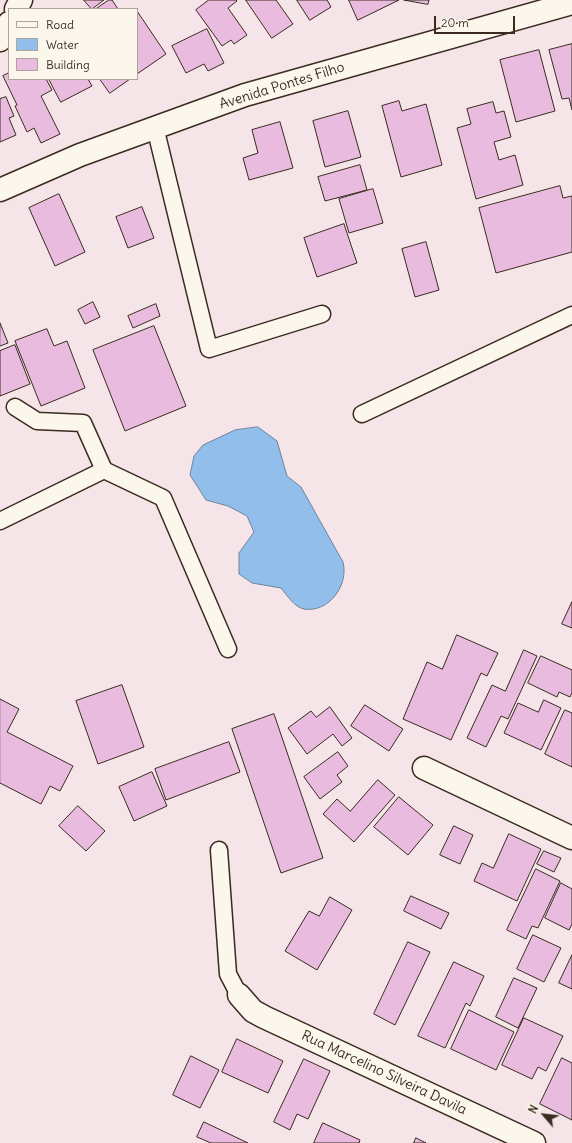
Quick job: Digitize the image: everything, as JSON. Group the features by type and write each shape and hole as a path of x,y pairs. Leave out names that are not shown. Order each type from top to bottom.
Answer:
{"street":[{"name":"Avenida Pontes Filho","path":"0,190 80,155 245,95 572,3"},
{"path":"0,40 8,25"},
{"path":"424,768 572,838"},
{"name":"Rua Marcelino Silveira Davila","path":"239,995 253,1011 264,1017 534,1143"}],"lane":[{"path":"155,127 209,349 322,314"},
{"path":"362,414 572,315"},
{"path":"16,407 37,421 83,423 104,470 163,498 228,649"},
{"path":"0,521 104,470"},
{"path":"219,850 228,974 239,995"}],"water":[{"path":"258,427 277,441 287,476 301,487 343,562 343,580 340,588 329,602 321,607 313,609 300,608 281,588 252,583 239,574 239,553 254,532 247,516 228,506 206,500 190,475 194,456 203,445 235,430"}],"building":[{"path":"84,0 104,0 93,8 91,8"},
{"path":"109,0 112,0 117,8 97,8"},
{"path":"209,0 236,0 237,1 228,8 247,35 234,44 231,40 222,46 196,10"},
{"path":"246,0 276,0 293,24 272,38"},
{"path":"297,0 327,0 331,7 310,20"},
{"path":"349,0 399,0 358,20"},
{"path":"404,0 429,0 428,4"},
{"path":"138,12 166,54 138,73"},
{"path":"207,29 224,63 208,71 204,64 186,73 172,46"},
{"path":"572,44 572,110 569,98 562,99 549,50"},
{"path":"539,50 555,111 516,122 500,60"},
{"path":"8,74 8,80 47,80 52,90 41,96 60,134 41,143 34,128 27,132 15,106 17,105 3,76"},
{"path":"50,80 89,80 92,86 61,102"},
{"path":"101,80 129,80 110,93"},
{"path":"6,97 14,116 9,118 16,135 0,142 0,99"},
{"path":"399,101 402,111 426,104 442,165 401,177 382,106"},
{"path":"493,102 496,113 504,111 511,137 494,142 499,160 515,155 523,185 476,199 457,128 471,124 467,109"},
{"path":"348,111 361,157 325,167 313,121"},
{"path":"280,122 293,168 249,180 243,158 258,153 252,130"},
{"path":"360,165 367,190 325,201 318,177"},
{"path":"560,186 563,198 572,196 572,252 496,273 479,208"},
{"path":"373,189 383,223 349,233 339,199"},
{"path":"59,194 85,252 55,266 29,208"},
{"path":"142,207 154,238 128,248 116,217"},
{"path":"344,224 357,263 317,277 304,238"},
{"path":"426,242 439,290 415,297 402,249"},
{"path":"93,302 100,317 85,324 78,310"},
{"path":"156,304 160,316 133,328 128,316"},
{"path":"0,323 8,343 0,346"},
{"path":"154,326 186,406 125,431 93,350"},
{"path":"47,329 54,346 67,341 85,388 41,406 15,341"},
{"path":"15,345 30,384 0,396 0,351"},
{"path":"572,602 572,628 562,624"},
{"path":"457,635 498,653 487,676 481,673 451,740 403,719 427,662 442,669"},
{"path":"524,650 537,656 508,719 501,716 486,747 467,738 492,685 505,691"},
{"path":"541,656 572,670 572,693 570,697 559,692 557,697 528,683"},
{"path":"122,685 144,747 98,764 76,701"},
{"path":"0,699 19,709 7,732 73,766 60,791 50,786 41,804 0,783"},
{"path":"544,700 561,708 541,750 504,733 518,703 538,712"},
{"path":"365,705 403,729 389,751 351,726"},
{"path":"330,707 352,738 342,746 333,734 307,754 288,728 311,711 316,717"},
{"path":"565,710 572,713 572,767 545,754"},
{"path":"274,714 323,858 281,873 232,729"},
{"path":"229,742 240,772 166,800 155,769"},
{"path":"338,752 348,766 337,775 342,782 320,799 304,777"},
{"path":"152,772 167,806 134,821 119,787"},
{"path":"378,780 395,795 354,842 323,814 337,799 350,811"},
{"path":"399,797 433,825 408,855 374,827"},
{"path":"78,806 105,831 86,851 59,826"},
{"path":"454,826 473,835 460,864 440,855"},
{"path":"509,834 541,849 517,901 474,881 482,863 493,868"},
{"path":"544,851 561,858 554,872 537,864"},
{"path":"536,869 560,881 538,928 532,926 526,939 507,930"},
{"path":"561,883 572,889 572,924 569,930 545,918"},
{"path":"411,896 449,913 441,929 404,911"},
{"path":"330,897 352,910 317,970 285,951 309,911 319,916"},
{"path":"533,935 561,948 544,982 517,969"},
{"path":"408,942 430,952 395,1025 374,1014"},
{"path":"572,955 572,989 559,983"},
{"path":"454,962 484,976 470,1006 466,1003 445,1048 418,1036"},
{"path":"514,978 537,988 518,1028 496,1017"},
{"path":"469,1010 514,1032 496,1070 451,1049"},
{"path":"524,1018 563,1036 546,1071 538,1067 532,1079 502,1065"},
{"path":"237,1039 283,1061 268,1093 222,1072"},
{"path":"191,1056 219,1070 200,1108 173,1095"},
{"path":"562,1058 572,1063 572,1120 540,1104"},
{"path":"304,1059 330,1071 308,1119 297,1114 290,1130 274,1122"},
{"path":"204,1122 248,1143 211,1143 197,1137"},
{"path":"323,1123 360,1140 359,1143 314,1143"},
{"path":"416,1138 426,1143 414,1143"}]}
